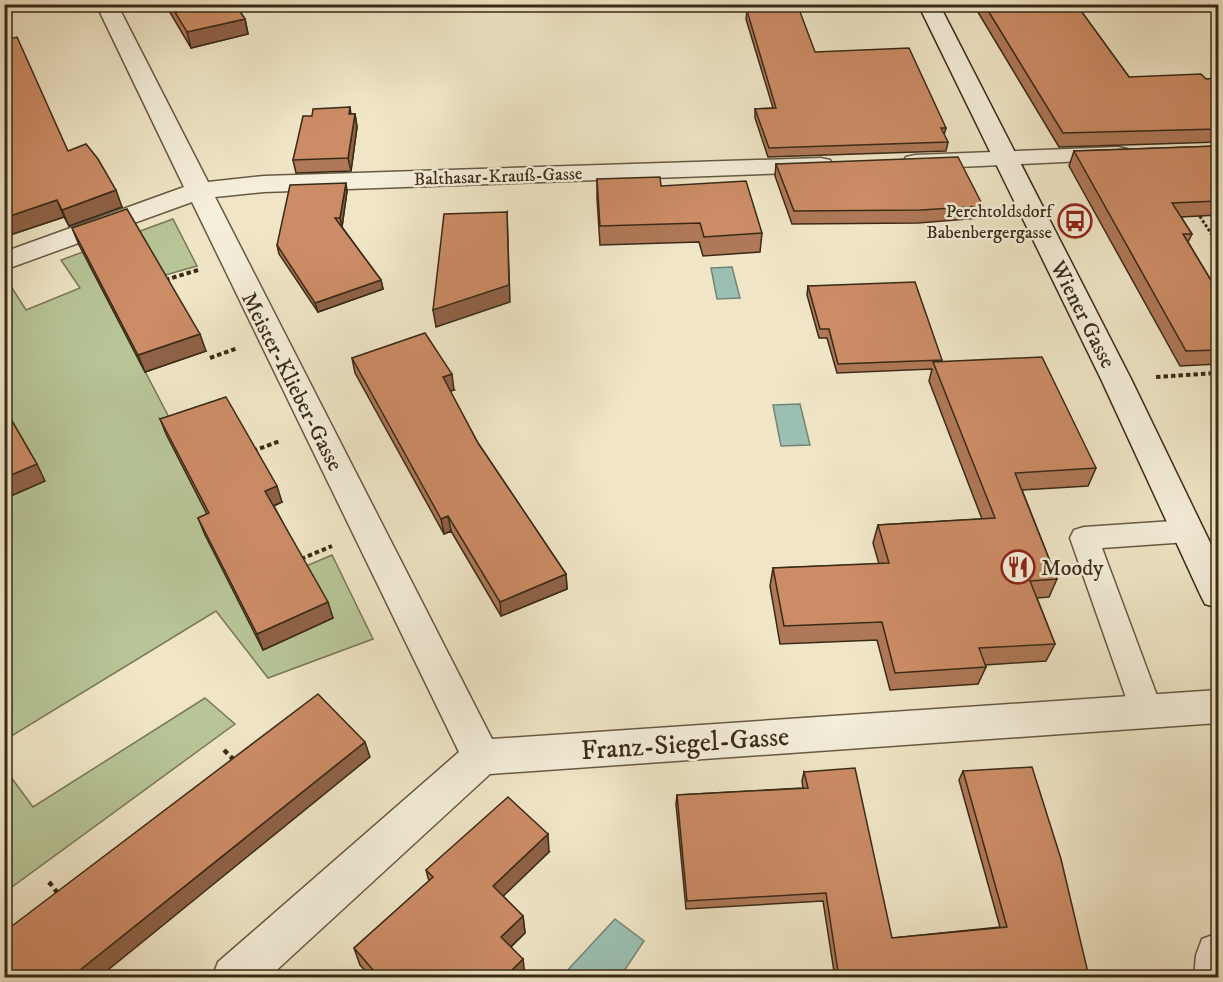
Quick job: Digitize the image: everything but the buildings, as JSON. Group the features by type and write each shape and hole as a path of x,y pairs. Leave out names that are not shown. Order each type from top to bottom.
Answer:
{"street":[{"name":"Meister-Klieber-Gasse","path":"106,4 481,757"},
{"name":"Wiener Gasse","path":"928,4 1116,379 1218,594"},
{"path":"895,162 1136,153"},
{"name":"Balthasar-Krauß-Gasse","path":"4,262 198,191 264,184 847,164"},
{"name":"Franz-Siegel-Gasse","path":"481,757 1218,707"},
{"path":"234,978 481,757"},
{"path":"1216,978 1218,956"}],"lane":[{"path":"1147,712 1084,538 1188,531"}],"path":[{"path":"1194,208 1218,244"},
{"path":"1203,209 1218,218"},
{"path":"1152,377 1218,373"},
{"path":"224,750 237,764"},
{"path":"49,882 61,898"}],"shaded area":[{"path":"173,219 197,266 162,276 89,264 173,425 164,429 215,530 304,567 332,555 373,639 268,678 216,611 5,740 5,281 7,280 26,310 80,288 61,260"},
{"path":"732,267 740,298 717,299 711,268"},
{"path":"800,404 810,445 781,446 773,405"},
{"path":"205,698 235,724 5,892 5,769 33,807"},
{"path":"615,919 644,941 620,977 567,977 564,974"}],"place":[{"name":"Perchtoldsdorf Babenbergergasse","path":"1075,221"},
{"name":"Moody","path":"1018,567"}]}
